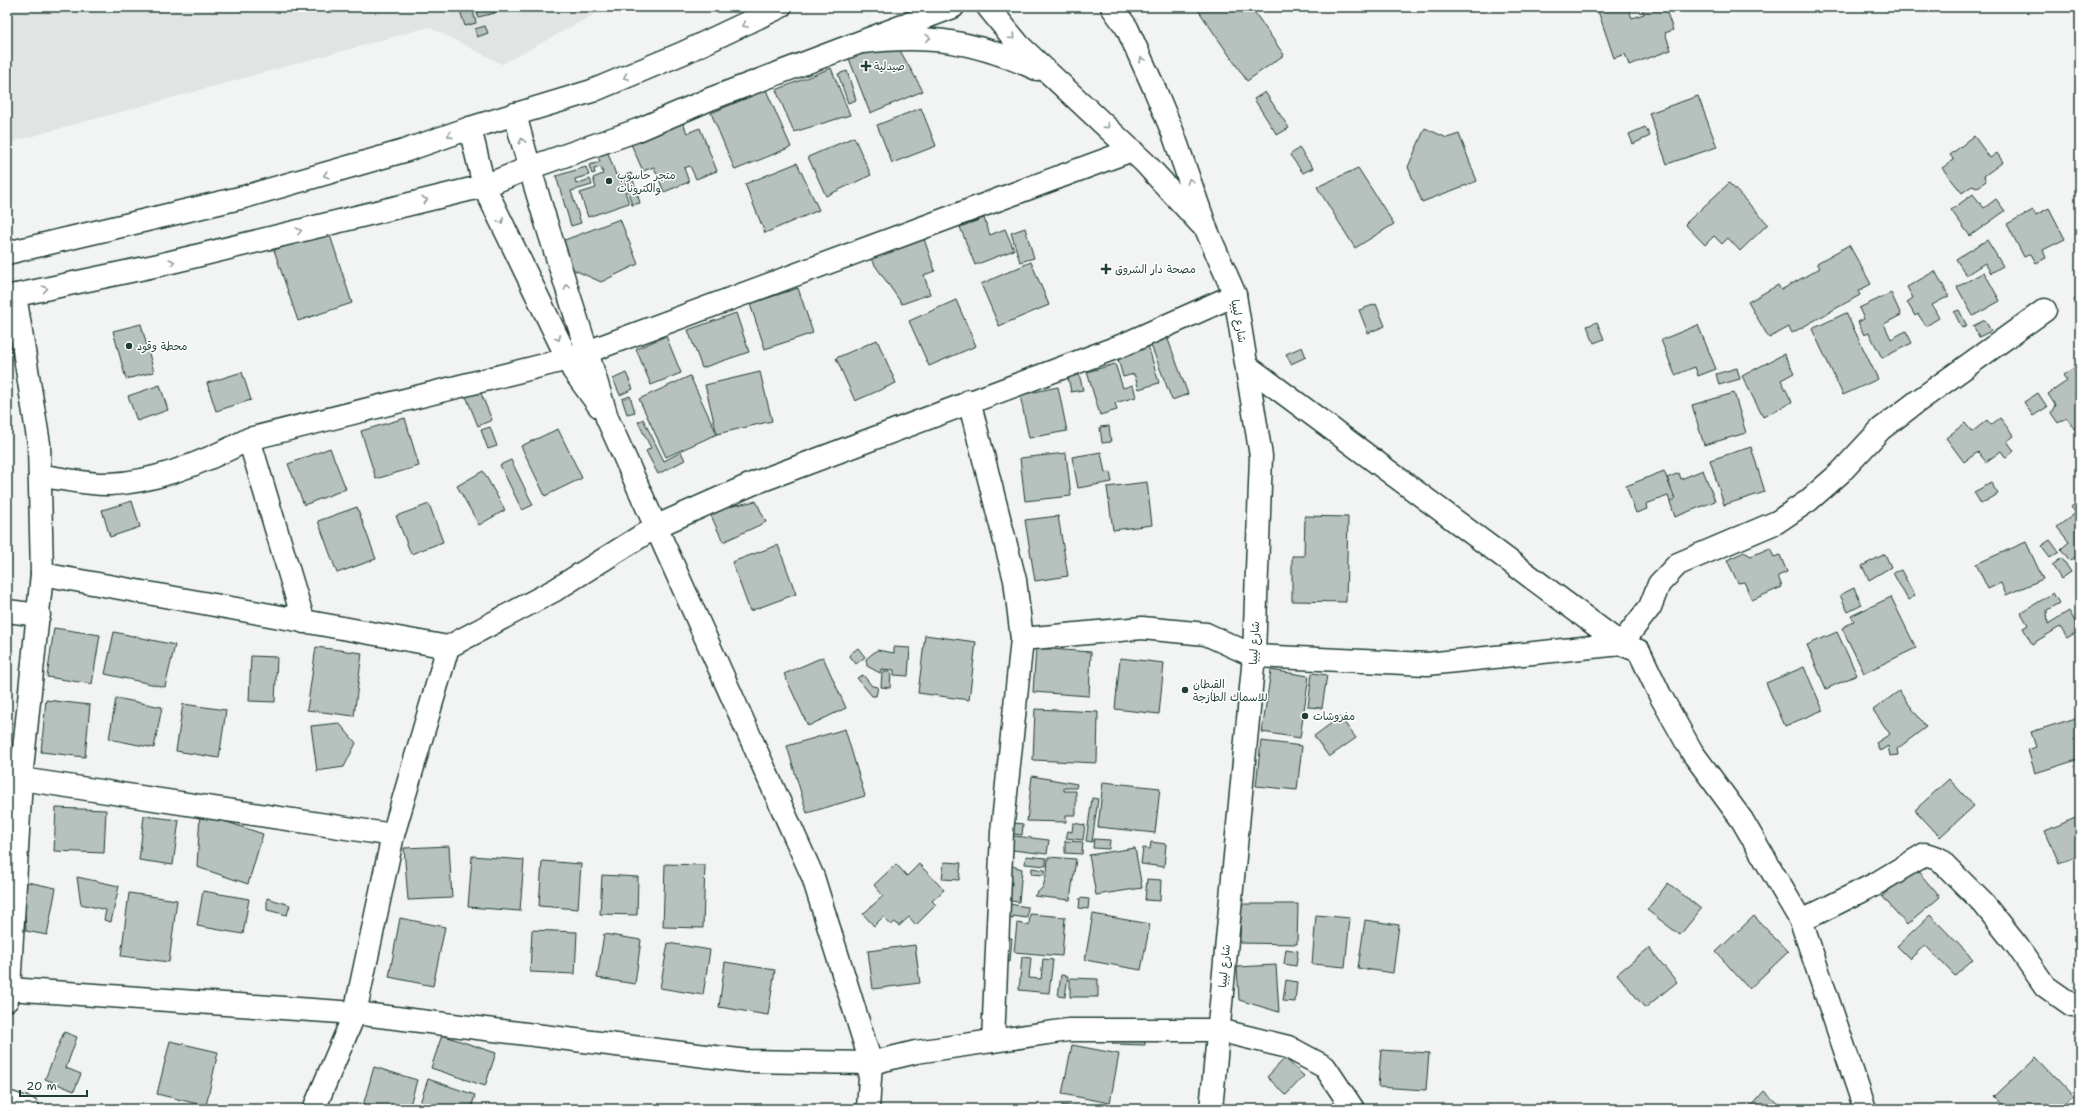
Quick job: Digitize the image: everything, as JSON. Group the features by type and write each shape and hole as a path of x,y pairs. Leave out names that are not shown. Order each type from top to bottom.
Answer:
{"street":[{"path":"7,253 251,195 404,151 470,128 592,91 683,53 780,7"},
{"path":"954,7 710,99 638,130 529,168 484,186 159,265 72,285 11,296 39,444 42,574 39,615 14,780 8,994 355,1013 747,1061 871,1063 916,1052 1068,1030 1218,1030 1288,1047 1325,1067 1353,1109"},
{"path":"988,7 1019,45 1132,150 1207,231"},
{"path":"1112,7 1127,28 1173,133 1207,231"},
{"path":"1123,7 1127,28"},
{"path":"862,42 898,37 934,38 970,44 1005,54 1038,70 1068,89"},
{"path":"515,114 529,168 608,418 813,877 871,1063 868,1109"},
{"path":"470,128 484,186 573,370 608,418"},
{"path":"40,476 108,484 138,481 178,470 227,450 249,439 568,359 1132,150"},
{"name":"شارع ليبيا","path":"1207,231 1235,295 1261,456 1254,656 1211,1109"},
{"path":"42,574 448,647 555,590 657,526 752,484 969,401 1123,345 1235,295"},
{"path":"1022,639 1142,628 1206,634 1254,656 1427,664 1621,644 1650,607 1659,584 1678,564 1777,522 1808,501 1840,474 1882,429 2045,310"},
{"path":"1247,366 1621,644 1639,651 1660,695 1692,752 1742,820 1801,921 1865,1109"},
{"path":"969,401 1015,580 1022,639 1002,832 993,1041"},
{"path":"249,439 304,622"},
{"path":"7,611 39,615"},
{"path":"314,1109 355,1013 393,835 448,647"},
{"path":"14,780 393,835"},
{"path":"1801,921 1876,883 1925,854 1930,855 1938,858 1983,903 2018,947 2045,986 2072,1005 2080,1005"},
{"path":"7,1102 28,1109"}],"shaded area":[{"path":"7,7 608,7 502,64 429,27 7,143"}],"building":[{"path":"459,7 472,7 476,23 465,26"},
{"path":"476,7 493,7 495,13 478,17"},
{"path":"1196,7 1251,7 1284,55 1247,81"},
{"path":"1604,7 1628,7 1632,18 1644,14 1641,7 1665,7 1673,30 1665,33 1671,50 1629,65 1625,54 1614,58 1598,11"},
{"path":"485,26 488,33 477,37 475,29"},
{"path":"898,47 923,91 870,113 848,56"},
{"path":"831,68 850,115 794,132 776,90"},
{"path":"847,71 856,100 848,103 838,74"},
{"path":"766,90 791,147 735,170 711,113"},
{"path":"1265,92 1289,128 1277,135 1254,99"},
{"path":"1698,96 1717,147 1667,164 1649,113"},
{"path":"921,108 936,146 892,163 877,125"},
{"path":"683,123 687,133 700,128 717,171 696,179 690,166 684,168 689,182 664,192 654,167 643,171 631,144"},
{"path":"1645,127 1650,136 1633,144 1629,134"},
{"path":"1425,128 1447,138 1459,134 1477,181 1422,202 1408,167"},
{"path":"1974,136 1990,158 1997,153 2003,162 1984,176 1986,181 1977,188 1972,186 1962,193 1942,168 1954,160 1950,155"},
{"path":"854,137 871,175 826,196 808,157"},
{"path":"1299,148 1313,168 1303,173 1290,155"},
{"path":"608,153 616,175 619,174 629,203 588,217 580,193 596,188 593,178 603,174 601,167 594,169 595,173 592,174 589,165 600,162 598,156"},
{"path":"797,163 819,210 765,233 745,184"},
{"path":"586,167 589,175 575,179 576,184 590,179 592,185 571,191 581,223 571,226 556,176"},
{"path":"1358,168 1394,224 1355,248 1317,187"},
{"path":"631,173 640,203 632,205 623,176"},
{"path":"1729,183 1768,224 1740,251 1728,238 1722,244 1714,236 1705,245 1685,224"},
{"path":"1973,194 1984,208 1996,199 2005,211 1970,236 1951,210"},
{"path":"2049,208 2065,239 2043,250 2046,258 2036,263 2031,254 2024,257 2007,224 2033,210 2036,215"},
{"path":"984,218 990,235 1005,229 1014,250 975,265 960,227"},
{"path":"620,219 638,264 601,282 572,269 562,241"},
{"path":"1025,228 1034,258 1020,262 1011,233"},
{"path":"329,232 352,303 298,321 274,250"},
{"path":"924,239 935,271 924,275 930,294 902,304 870,258"},
{"path":"1987,240 2003,266 1991,273 1985,263 1966,275 1956,259"},
{"path":"1849,245 1871,284 1858,291 1860,295 1792,333 1789,327 1769,338 1748,302 1778,285 1781,290 1820,268 1817,263"},
{"path":"1031,262 1049,305 999,326 981,284"},
{"path":"1935,271 1949,296 1932,305 1939,318 1926,326 1918,314 1915,316 1907,302 1913,298 1907,287"},
{"path":"1984,272 2000,301 1973,316 1957,287"},
{"path":"798,288 813,333 765,349 750,304"},
{"path":"1891,293 1901,315 1884,324 1891,339 1906,331 1912,343 1882,358 1869,333 1864,335 1858,322 1864,319 1859,308"},
{"path":"2080,296 2080,309 2074,300"},
{"path":"956,300 976,346 929,366 909,321"},
{"path":"1376,304 1385,326 1368,333 1359,310"},
{"path":"1959,310 1967,326 1962,328 1954,312"},
{"path":"736,313 749,352 702,368 688,330"},
{"path":"1846,313 1878,379 1843,395 1812,329"},
{"path":"1985,320 1991,331 1979,337 1973,326"},
{"path":"1597,322 1604,339 1594,343 1587,326"},
{"path":"141,324 154,372 126,379 113,331"},
{"path":"1698,325 1716,369 1698,376 1695,367 1675,375 1661,340"},
{"path":"1166,334 1188,394 1172,400 1149,340"},
{"path":"666,336 681,373 651,385 636,349"},
{"path":"877,340 896,383 855,401 836,358"},
{"path":"1147,342 1159,383 1139,389 1134,374 1123,377 1116,352"},
{"path":"1302,347 1306,357 1291,364 1286,354"},
{"path":"1784,354 1794,373 1781,380 1792,402 1763,417 1742,376"},
{"path":"1115,364 1123,388 1133,385 1136,397 1115,403 1117,410 1100,415 1087,372"},
{"path":"2080,364 2080,426 2075,430 2067,418 2058,423 2051,413 2055,405 2048,394 2067,381 2063,375"},
{"path":"1737,368 1740,379 1719,385 1716,374"},
{"path":"242,372 251,400 216,411 207,383"},
{"path":"760,372 772,421 717,434 705,385"},
{"path":"626,373 633,389 620,395 613,379"},
{"path":"1079,374 1083,390 1071,392 1068,377"},
{"path":"690,376 717,434 666,457 639,399"},
{"path":"160,385 168,410 137,421 128,396"},
{"path":"1058,387 1067,431 1029,438 1020,395"},
{"path":"480,391 492,420 478,426 466,396"},
{"path":"1734,393 1746,433 1704,445 1692,405"},
{"path":"2038,393 2047,407 2033,416 2024,402"},
{"path":"630,396 635,412 627,414 622,399"},
{"path":"405,418 419,466 376,479 361,431"},
{"path":"2000,418 2014,436 2007,441 2014,451 2006,458 2001,451 1986,462 1978,452 1964,462 1946,438 1965,423 1972,432 1987,420 1991,425"},
{"path":"643,419 664,461 681,452 685,460 658,474 646,451 651,448 638,422"},
{"path":"1109,426 1111,442 1102,443 1100,427"},
{"path":"490,427 497,446 488,449 481,430"},
{"path":"558,429 582,478 545,496 521,446"},
{"path":"1751,447 1765,492 1724,505 1710,460"},
{"path":"330,448 346,489 304,505 288,464"},
{"path":"1101,452 1105,473 1110,472 1112,482 1078,488 1072,457"},
{"path":"1066,453 1071,496 1025,501 1020,458"},
{"path":"511,460 533,505 522,510 500,465"},
{"path":"1703,470 1715,501 1675,517 1670,502 1675,499 1667,478 1679,473 1681,479"},
{"path":"483,471 505,510 479,525 457,486"},
{"path":"1664,471 1675,499 1670,502 1668,496 1646,504 1647,509 1636,513 1626,486"},
{"path":"1147,482 1152,525 1113,530 1107,487"},
{"path":"1991,483 1998,494 1981,504 1974,492"},
{"path":"2080,500 2080,553 2070,561 2061,549 2069,542 2057,527 2076,513 2071,507"},
{"path":"132,501 140,527 110,537 102,510"},
{"path":"756,501 766,522 723,542 709,511"},
{"path":"429,504 443,542 411,554 396,516"},
{"path":"357,507 376,559 337,573 318,521"},
{"path":"1058,516 1068,576 1035,581 1025,520"},
{"path":"1305,516 1348,517 1346,602 1292,601 1292,556 1304,556"},
{"path":"2050,540 2059,552 2050,558 2041,546"},
{"path":"2026,542 2043,579 2006,595 2001,583 1988,589 1976,564"},
{"path":"778,545 796,594 750,611 732,562"},
{"path":"1770,548 1774,557 1780,555 1787,572 1778,576 1782,587 1752,600 1744,582 1738,583 1727,560 1744,552 1751,556"},
{"path":"1885,554 1891,567 1869,580 1862,566"},
{"path":"2062,558 2071,572 2061,579 2052,565"},
{"path":"1901,570 1915,596 1908,600 1893,573"},
{"path":"1854,588 1862,605 1848,612 1840,595"},
{"path":"2053,593 2059,603 2047,610 2048,624 2069,611 2080,630 2067,638 2060,627 2032,644 2023,628 2028,625 2021,613"},
{"path":"1891,597 1916,648 1864,673 1842,628 1854,621 1851,616"},
{"path":"54,628 100,635 92,684 47,677"},
{"path":"114,632 175,645 165,687 105,674"},
{"path":"1837,632 1857,675 1826,689 1807,645"},
{"path":"925,635 976,642 969,700 918,693"},
{"path":"316,647 362,653 354,716 307,710"},
{"path":"894,647 910,648 908,676 894,675 894,670 881,669 880,673 867,666 866,659 877,650 894,653"},
{"path":"858,648 865,657 856,664 849,655"},
{"path":"1036,648 1091,652 1089,696 1033,692"},
{"path":"251,656 277,657 275,702 249,701"},
{"path":"823,657 846,708 808,726 784,674"},
{"path":"1120,658 1164,663 1159,714 1115,709"},
{"path":"1804,667 1823,710 1785,726 1766,683"},
{"path":"1271,670 1309,676 1300,738 1262,732"},
{"path":"882,672 891,672 890,688 881,687"},
{"path":"1312,673 1327,675 1322,708 1308,707"},
{"path":"863,675 872,686 878,687 876,696 872,696 857,678"},
{"path":"1899,691 1926,727 1897,749 1898,755 1890,756 1888,746 1880,751 1876,743 1890,734 1873,710"},
{"path":"116,698 162,707 154,748 109,739"},
{"path":"46,700 90,705 85,757 41,752"},
{"path":"183,704 226,710 219,758 176,751"},
{"path":"1035,709 1098,712 1097,763 1033,760"},
{"path":"1340,717 1356,738 1329,757 1314,736"},
{"path":"2079,717 2080,759 2035,773 2028,750 2036,747 2031,732"},
{"path":"339,723 356,743 344,767 317,771 311,726"},
{"path":"845,729 865,796 807,813 787,746"},
{"path":"1261,741 1302,746 1297,790 1256,786"},
{"path":"1032,776 1077,784 1076,788 1064,788 1064,791 1076,791 1076,815 1066,815 1066,822 1027,821"},
{"path":"1949,779 1974,806 1940,837 1915,810"},
{"path":"1103,782 1160,788 1155,833 1098,827"},
{"path":"1092,798 1098,799 1092,842 1086,841"},
{"path":"56,808 106,810 104,853 54,851"},
{"path":"200,813 263,834 248,884 197,867"},
{"path":"144,816 179,820 173,865 139,860"},
{"path":"2080,816 2080,854 2059,863 2045,831"},
{"path":"1006,822 1023,824 1022,835 1006,833"},
{"path":"1073,823 1085,825 1083,840 1066,838 1068,831 1072,832"},
{"path":"1005,835 1049,840 1047,854 1012,850 1011,860"},
{"path":"1094,839 1110,840 1109,849 1093,848"},
{"path":"1065,841 1083,842 1082,854 1065,853"},
{"path":"1151,842 1166,844 1164,867 1141,864 1143,848 1150,849"},
{"path":"449,846 452,898 408,900 404,848"},
{"path":"1135,848 1142,888 1096,895 1089,855"},
{"path":"472,856 524,860 520,911 468,907"},
{"path":"1026,856 1046,858 1046,866 1025,864"},
{"path":"1048,857 1076,859 1070,900 1034,896 1043,887 1047,872"},
{"path":"542,861 581,864 578,909 539,906"},
{"path":"944,862 961,863 959,880 942,879"},
{"path":"665,864 705,865 703,928 663,927"},
{"path":"896,864 907,876 919,864 944,890 932,901 936,905 916,925 909,917 899,926 895,922 891,925 883,917 874,926 863,914 883,896 874,885"},
{"path":"1009,865 1022,869 1019,902 993,899"},
{"path":"1032,868 1045,870 1044,875 1031,874"},
{"path":"1915,868 1940,897 1907,925 1882,896"},
{"path":"602,875 638,877 637,915 600,914"},
{"path":"77,877 119,886 111,922 104,920 106,910 81,904"},
{"path":"1147,879 1161,880 1160,901 1145,900"},
{"path":"23,881 56,888 47,935 26,931"},
{"path":"1668,883 1701,909 1680,935 1647,910"},
{"path":"203,891 249,899 243,934 197,926"},
{"path":"129,893 177,900 169,962 121,956"},
{"path":"267,898 290,905 287,915 267,910"},
{"path":"1080,898 1089,899 1088,909 1079,908"},
{"path":"996,902 1028,907 1027,918 1013,916 1013,919 994,916"},
{"path":"1241,904 1298,904 1297,944 1240,943"},
{"path":"1030,914 1065,917 1062,956 1014,952 1017,923 1029,925"},
{"path":"1093,914 1150,924 1141,970 1085,960"},
{"path":"1316,915 1350,918 1345,967 1312,964"},
{"path":"1930,915 1973,959 1955,976 1925,945 1910,959 1897,946"},
{"path":"1754,916 1788,952 1749,989 1716,952"},
{"path":"400,918 445,927 433,986 389,977"},
{"path":"1365,920 1399,925 1393,973 1358,968"},
{"path":"532,930 577,932 575,974 530,972"},
{"path":"604,934 641,940 635,984 597,978"},
{"path":"1002,938 1012,938 1010,962 1001,961"},
{"path":"2080,940 2080,948 2076,944"},
{"path":"668,943 710,950 703,995 660,988"},
{"path":"915,945 920,983 873,989 868,951"},
{"path":"1649,948 1677,982 1645,1008 1617,974"},
{"path":"1286,949 1298,951 1296,966 1284,964"},
{"path":"1022,957 1031,958 1029,978 1041,979 1043,959 1053,960 1049,993 1019,990"},
{"path":"725,962 775,970 768,1015 719,1007"},
{"path":"1276,965 1279,1012 1239,1000 1237,967"},
{"path":"1061,975 1068,976 1065,997 1058,996"},
{"path":"1070,978 1098,979 1098,997 1070,997"},
{"path":"1286,980 1297,982 1295,1002 1283,1001"},
{"path":"1113,1031 1145,1032 1145,1045 1113,1044"},
{"path":"64,1032 77,1037 66,1068 81,1074 74,1091 45,1079"},
{"path":"442,1035 496,1053 485,1086 431,1068"},
{"path":"170,1041 218,1052 206,1106 157,1094"},
{"path":"1072,1045 1119,1054 1110,1103 1062,1094"},
{"path":"1381,1050 1429,1053 1426,1090 1378,1087"},
{"path":"2036,1057 2074,1097 2062,1109 2006,1109 1994,1097"},
{"path":"1285,1058 1304,1076 1286,1095 1267,1077"},
{"path":"374,1067 417,1080 409,1109 362,1109"},
{"path":"428,1079 475,1095 471,1109 418,1109"},
{"path":"1764,1091 1783,1109 1748,1109"},
{"path":"1062,1105 1092,1109 1061,1109"}],"place":[{"name":"صيدلية","path":"866,66"},
{"name":"متجر حاسوب والكترونات","path":"609,181"},
{"name":"مصحة دار الشروق","path":"1106,269"},
{"name":"محطة وقود","path":"129,346"},
{"name":"القبطان للاسماك الطازجة","path":"1185,690"},
{"name":"مفروشات","path":"1305,716"}]}
